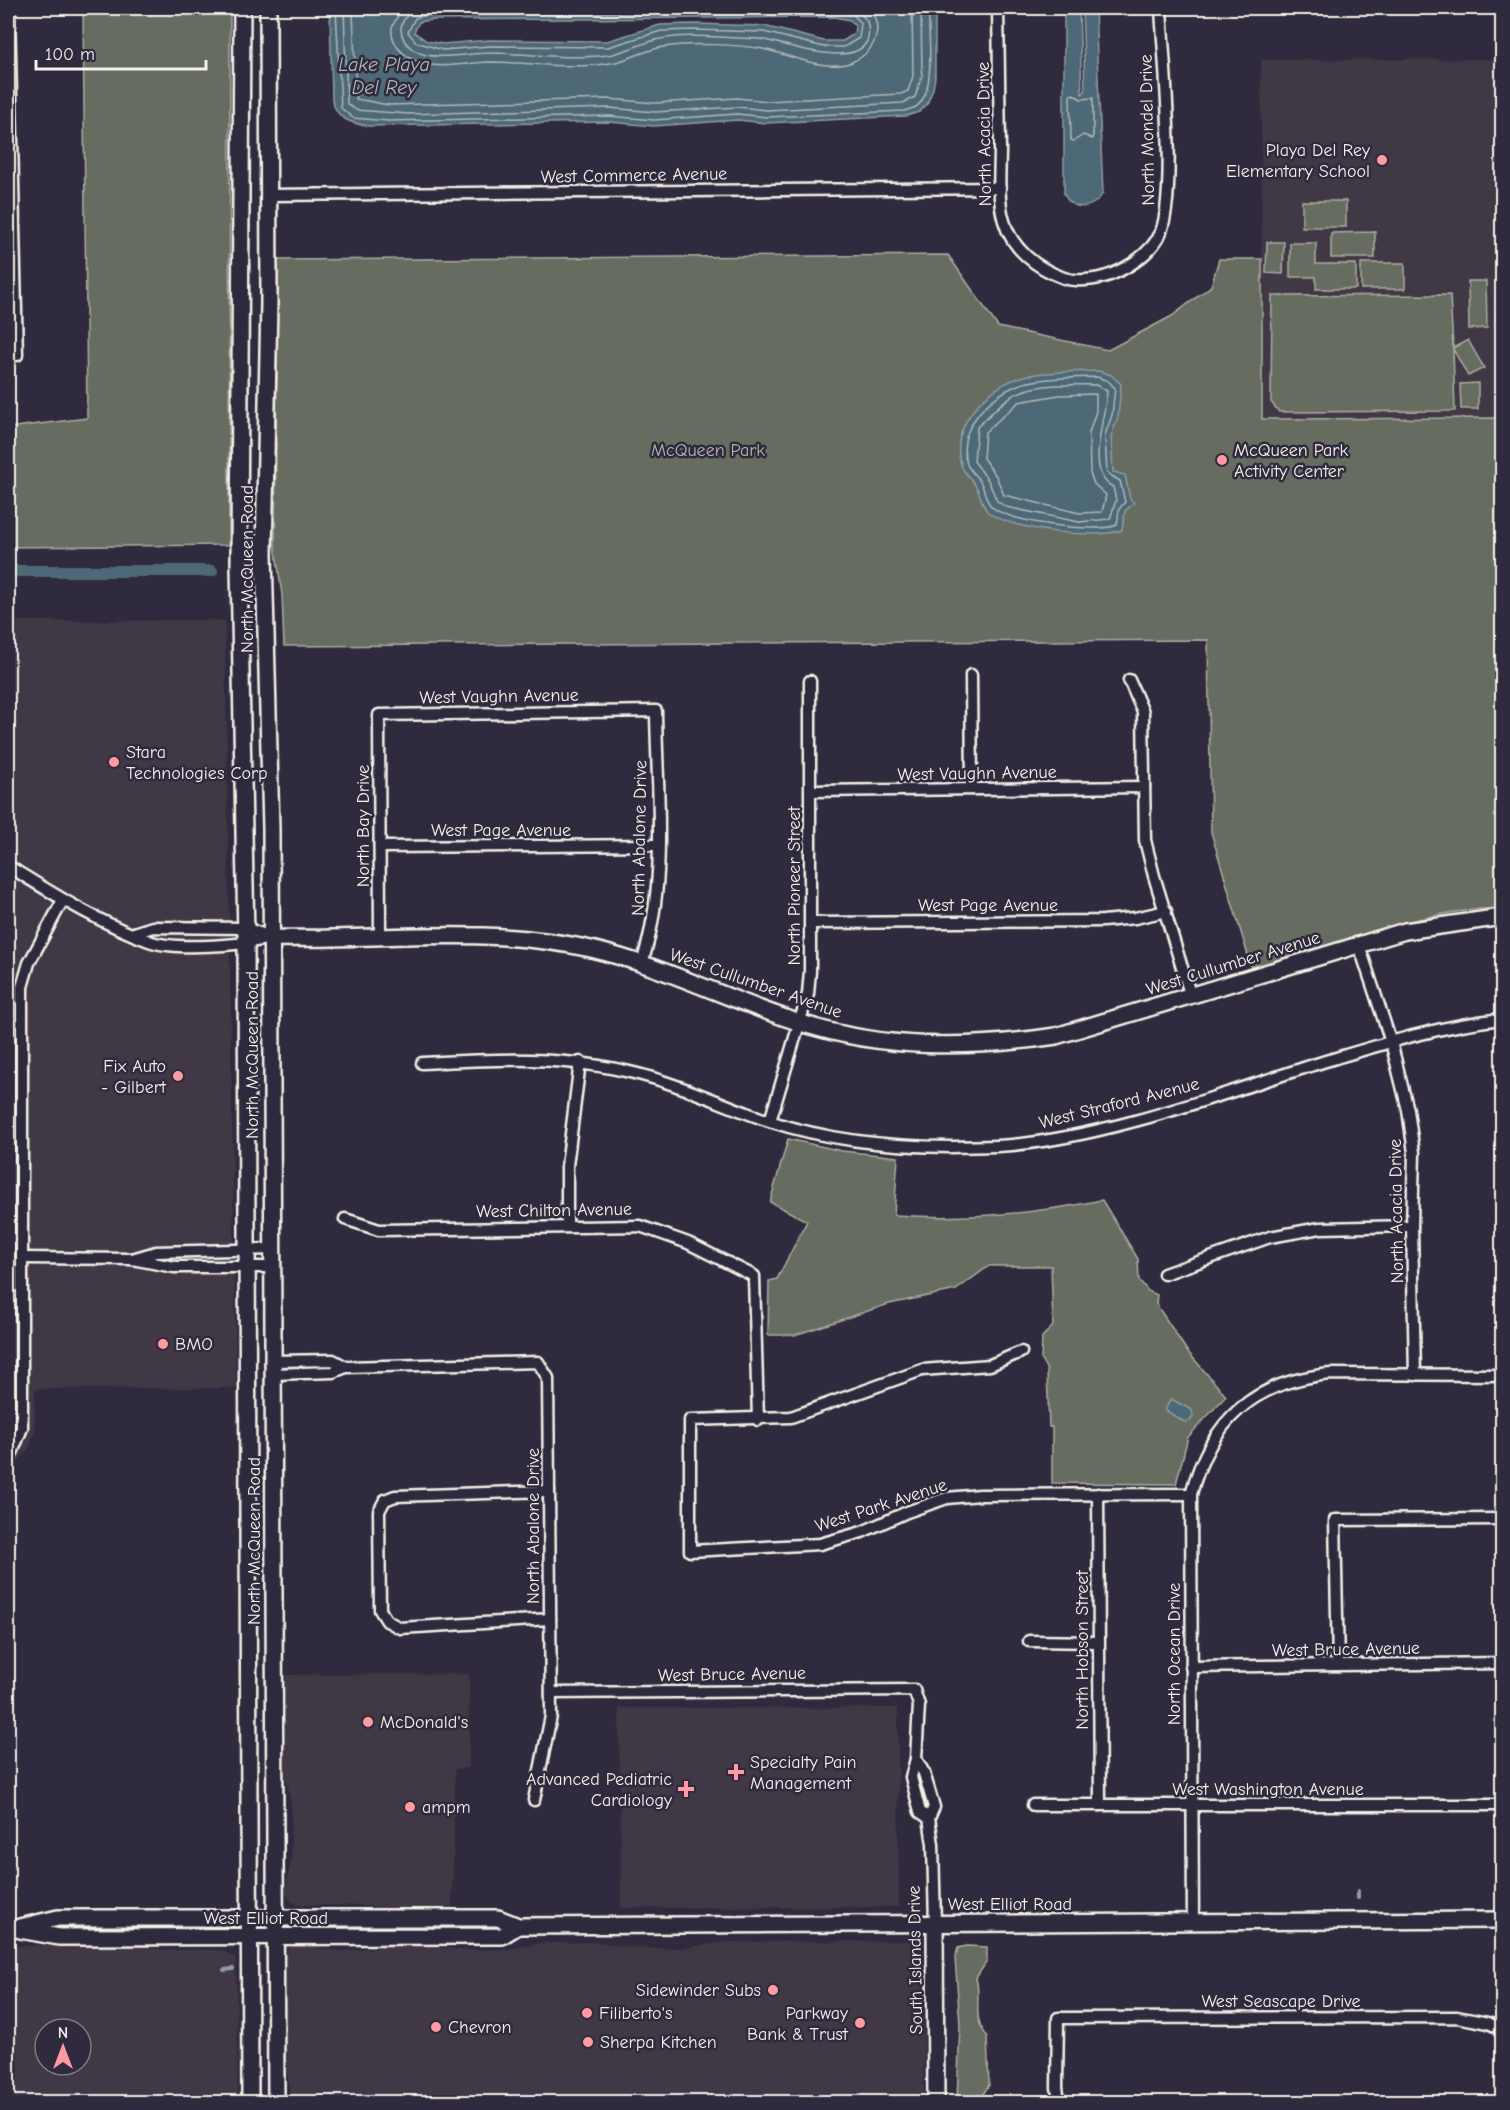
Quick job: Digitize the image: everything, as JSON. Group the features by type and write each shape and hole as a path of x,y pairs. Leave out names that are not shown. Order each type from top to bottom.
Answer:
{"main road":[{"name":"North McQueen Road","path":"242,8 240,565 246,928 250,2103"},
{"name":"North McQueen Road","path":"268,8 269,195 265,565 271,938 276,2103"},
{"path":"242,303 268,302"},
{"path":"240,565 265,565"},
{"name":"West Cullumber Avenue","path":"271,938 494,935 525,937 592,949 642,963 799,1023 832,1032 932,1047 1000,1044 1056,1036 1426,927 1503,917"},
{"path":"248,1588 274,1588"},
{"name":"West Elliot Road","path":"10,1929 58,1918 498,1918 518,1926 1503,1920"},
{"name":"South Islands Drive","path":"935,1924 936,2103"},
{"name":"West Elliot Road","path":"10,1929 59,1937 249,1938 502,1936 518,1926"}],"street":[{"path":"9,8 12,356"},
{"name":"North Acacia Drive","path":"998,8 1000,188 1003,220 1013,243 1047,271 1067,279 1087,279"},
{"name":"North Mondel Drive","path":"1087,279 1108,276 1131,266 1147,252 1159,236 1166,212 1168,178 1161,8"},
{"name":"West Commerce Avenue","path":"269,195 1000,188"},
{"path":"971,675 972,789"},
{"path":"1129,680 1143,712 1145,840 1191,997"},
{"name":"North Pioneer Street","path":"770,1121 808,994 811,922 810,681"},
{"name":"West Vaughn Avenue","path":"379,715 656,711"},
{"name":"North Abalone Drive","path":"642,963 652,934 658,900 656,711"},
{"name":"North Bay Drive","path":"379,715 380,936"},
{"name":"West Vaughn Avenue","path":"811,791 1144,787"},
{"name":"West Page Avenue","path":"380,847 658,845"},
{"path":"8,866 63,900 149,941 167,945 246,944 271,938"},
{"path":"8,1463 22,1428 22,987 29,963 63,900"},
{"name":"West Page Avenue","path":"811,922 1103,921 1135,918 1166,910"},
{"path":"134,933 153,927 246,928 271,938"},
{"name":"North Acacia Drive","path":"1359,945 1391,1042 1408,1110 1414,1153 1412,1226 1415,1375"},
{"name":"West Straford Avenue","path":"422,1063 520,1058 580,1062 639,1074 770,1121 818,1133 887,1145 1011,1145 1070,1136 1144,1117 1391,1042 1477,1022 1503,1019"},
{"path":"567,1226 567,1166 580,1062"},
{"name":"West Chilton Avenue","path":"345,1219 379,1230 640,1226 688,1243 754,1276 758,1420"},
{"path":"1164,1274 1280,1235 1320,1228 1412,1226"},
{"path":"132,1259 156,1252 273,1249"},
{"path":"21,1258 132,1259 174,1268 273,1268"},
{"path":"758,1420 791,1417 922,1370 990,1365 1021,1352"},
{"path":"323,1360 323,1373"},
{"path":"273,1368 323,1360 333,1360 346,1367"},
{"name":"North Abalone Drive","path":"346,1367 538,1362 548,1378 551,1716 534,1800"},
{"path":"273,1368 323,1373 346,1367"},
{"name":"North Ocean Drive","path":"1192,1923 1191,1494 1197,1471 1210,1441 1246,1402 1273,1386 1303,1377 1331,1374 1503,1375"},
{"name":"West Park Avenue","path":"758,1420 690,1420 690,1551 782,1548 820,1544 862,1532 906,1512 947,1498 1191,1494"},
{"path":"549,1491 395,1496 385,1500 379,1511 380,1610 387,1621 400,1628 550,1619"},
{"name":"North Hobson Street","path":"1098,1494 1100,1805"},
{"path":"1338,1665 1335,1520 1503,1519"},
{"path":"1029,1641 1098,1642"},
{"name":"West Bruce Avenue","path":"1191,1667 1503,1664"},
{"name":"West Bruce Avenue","path":"551,1693 914,1690"},
{"name":"South Islands Drive","path":"914,1690 920,1705 916,1759 911,1777 920,1812 929,1818"},
{"name":"South Islands Drive","path":"916,1759 934,1807 929,1818 933,1844 935,1924"},
{"path":"913,1786 926,1781"},
{"name":"West Washington Avenue","path":"1033,1805 1503,1805"},
{"name":"West Seascape Drive","path":"1059,2103 1057,2087 1058,2019 1457,2017 1488,2023 1503,2029"}],"shaded area":[{"name":"Playa Del Rey Elementary School","path":"1502,59 1502,418 1262,419 1261,60"},
{"path":"225,620 236,1388 35,1389 35,1430 30,1447 8,1475 8,621"},
{"path":"469,1674 469,1768 455,1769 452,1909 392,1910 359,1905 299,1905 292,1902 286,1895 285,1889 291,1863 291,1804 285,1769 285,1675"},
{"path":"619,1708 898,1708 899,1907 621,1908"},
{"path":"911,1941 920,1947 923,1957 924,2102 291,2102 285,2059 284,1959 288,1948 296,1945 342,1951 406,1944 465,1950 508,1949 544,1943 598,1942 634,1948 683,1948 724,1942"},
{"path":"131,1945 163,1950 222,1950 236,1958 238,2102 8,2102 8,1946"}],"green space":[{"path":"83,8 230,8 229,545 8,547 8,428 87,418"},
{"path":"1302,201 1346,201 1346,227 1302,227"},
{"path":"1375,232 1375,258 1331,258 1331,233"},
{"path":"1267,242 1284,242 1283,274 1266,273"},
{"path":"1290,243 1316,243 1316,264 1356,264 1356,289 1316,289 1316,277 1290,277"},
{"name":"McQueen Park","path":"948,255 998,327 1108,350 1172,316 1211,286 1219,259 1262,259 1262,419 1502,418 1502,908 1470,910 1406,922 1252,969 1211,832 1208,640 284,646 282,595 275,545 278,260"},
{"path":"1361,263 1405,263 1405,289 1361,289"},
{"path":"1468,281 1486,281 1487,328 1469,329"},
{"path":"1450,295 1453,348 1468,340 1484,368 1468,376 1453,349 1455,411 1279,412 1271,402 1272,296"},
{"path":"1478,383 1478,409 1461,409 1460,384"},
{"path":"788,1139 842,1151 898,1157 894,1215 947,1217 999,1215 1102,1200 1138,1259 1139,1280 1148,1291 1157,1295 1156,1304 1187,1351 1226,1396 1188,1437 1176,1484 1052,1483 1052,1427 1049,1427 1047,1370 1041,1359 1042,1337 1053,1326 1051,1266 989,1266 956,1290 889,1304 795,1335 768,1335 769,1281 777,1279 807,1221 770,1202"},
{"path":"987,1947 987,1961 976,1978 979,2022 987,2036 989,2085 978,2102 957,2102 960,2024 955,1958 958,1948"}],"water":[{"name":"Lake Playa Del Rey","path":"330,8 935,8 933,89 927,104 919,112 906,116 766,123 738,120 654,126 609,122 368,126 345,119 337,112 332,100","holes":["834,17 850,20 855,26 854,34 843,41 824,41 764,26 694,24 660,25 607,41 489,40 443,44 427,41 414,32 419,22 431,20"]},
{"path":"1064,8 1079,8 1082,94 1085,91 1082,8 1095,8 1103,193 1094,203 1084,207 1073,204 1064,194"},
{"path":"1098,371 1111,375 1121,384 1118,417 1111,436 1113,472 1125,475 1130,499 1134,503 1125,511 1122,530 1093,534 1054,532 1016,524 989,513 984,507 977,488 962,467 959,452 960,437 965,423 974,410 998,388 1025,376 1052,372"},
{"path":"1171,1399 1192,1410 1193,1416 1190,1421 1184,1422 1165,1410"}],"waterway":[{"path":"8,571 212,571"},
{"path":"1358,1891 1358,1898"},
{"path":"224,1970 233,1969"}],"place":[{"name":"Playa Del Rey Elementary School","path":"1382,160"},
{"name":"McQueen Park Activity Center","path":"1222,460"},
{"name":"Stara Technologies Corp","path":"114,762"},
{"name":"Fix Auto - Gilbert","path":"178,1076"},
{"name":"BMO","path":"163,1344"},
{"name":"McDonald's","path":"368,1722"},
{"name":"Specialty Pain Management","path":"736,1772"},
{"name":"Advanced Pediatric Cardiology","path":"686,1789"},
{"name":"ampm","path":"410,1807"},
{"name":"Sidewinder Subs","path":"773,1990"},
{"name":"Filiberto's","path":"587,2013"},
{"name":"Parkway Bank & Trust","path":"860,2023"},
{"name":"Chevron","path":"436,2027"},
{"name":"Sherpa Kitchen","path":"588,2042"}]}
